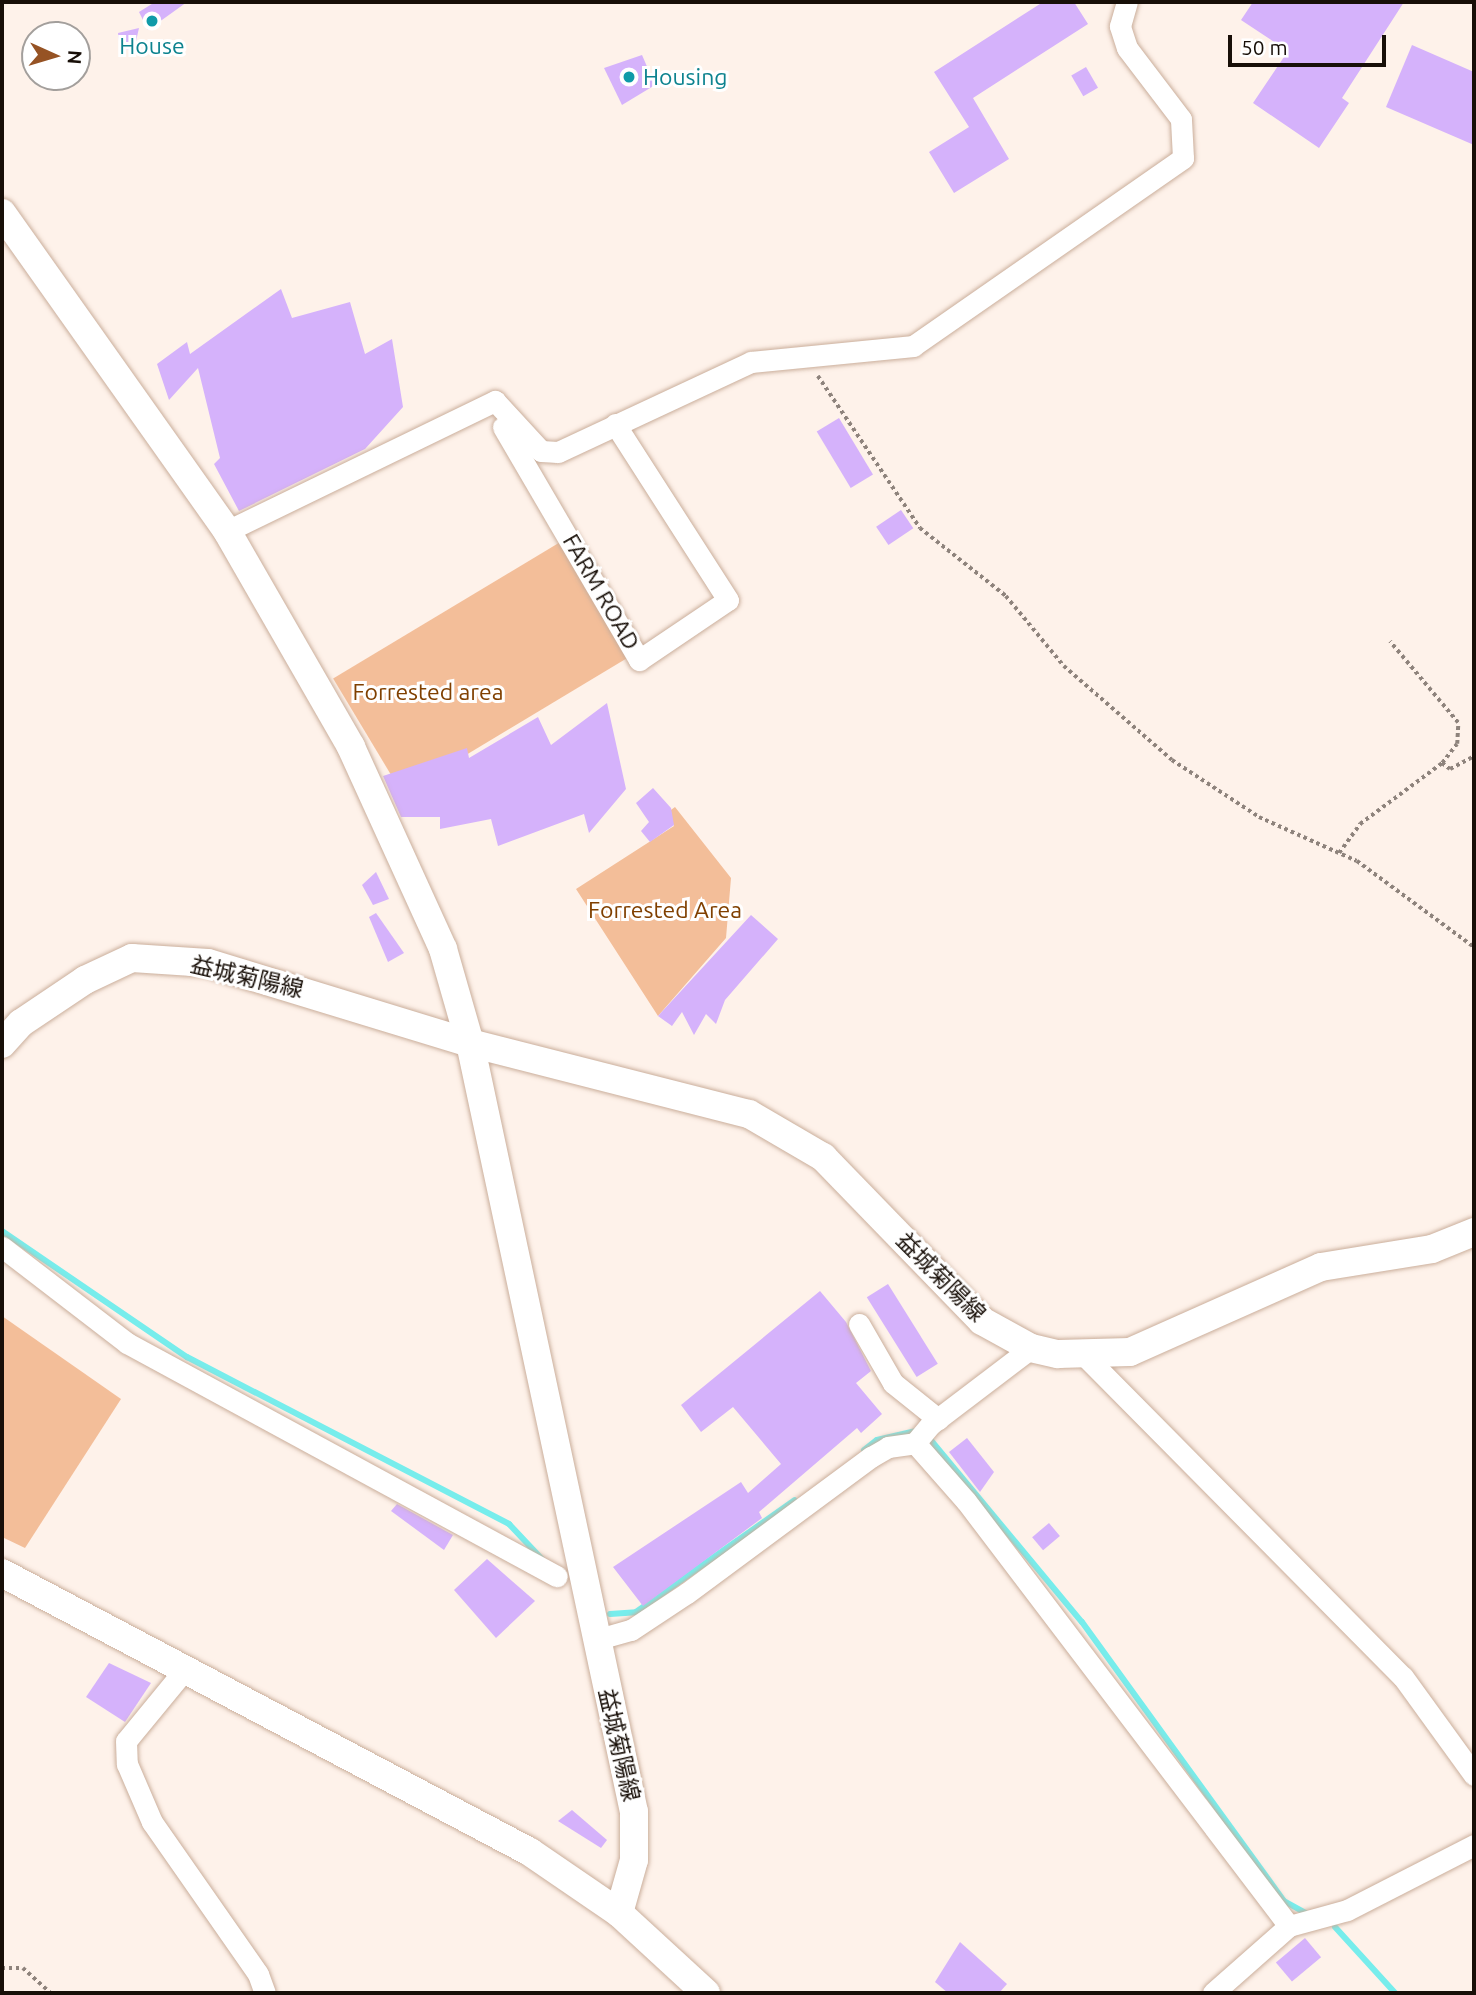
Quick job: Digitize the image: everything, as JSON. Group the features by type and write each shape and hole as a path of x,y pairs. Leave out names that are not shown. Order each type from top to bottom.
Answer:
{"main road":[{"path":"2,213 227,531 351,747 443,949 470,1043"},
{"name":"益城菊陽線","path":"2,1044 21,1023 75,987 132,958 208,963 265,977 470,1043 750,1114 823,1157 982,1321 1031,1348 1086,1357 1130,1352 1321,1267 1432,1249 1474,1232"},
{"name":"益城菊陽線","path":"470,1043 595,1640 634,1812 634,1860 619,1913"},
{"path":"2,1573 530,1852 619,1913 706,1993"}],"street":[{"path":"227,531 495,401 541,451 558,452 751,362 807,355 865,355 913,346 1183,158 1181,119 1127,48 1120,26 1127,2"},
{"name":"FARM ROAD","path":"474,411 511,435 639,660 728,600 615,424"},
{"path":"2,1247 127,1343 557,1576"},
{"path":"859,1324 893,1383 938,1419"},
{"path":"595,1640 631,1630 687,1594 871,1457 888,1447 915,1443 938,1419 1031,1348"},
{"path":"1086,1357 1403,1677 1474,1775"},
{"path":"915,1443 966,1501 1289,1926"},
{"path":"186,1668 126,1741 127,1764 152,1822 258,1974 265,1993"},
{"path":"1213,1993 1289,1926 1348,1910 1474,1845"}],"path":[{"path":"807,355 844,421 920,528 1006,596 1064,666 1172,760 1259,817 1339,853 1410,895 1474,947"},
{"path":"1339,853 1360,824 1442,764 1457,744 1458,723 1390,642"},
{"path":"1442,764 1450,769 1474,756"},
{"path":"2,1968 23,1968 51,1993"}],"green space":[{"name":"Forrested area","path":"562,541 631,656 402,793 333,679"},
{"name":"Forrested Area","path":"675,807 731,878 726,938 658,1016 576,889 674,826 668,812"},
{"path":"2,1316 121,1399 25,1548 2,1537"}],"building":[{"name":"House","path":"155,2 187,2 148,30 139,12"},
{"path":"1043,2 1074,2 1088,24 973,98 1009,159 954,193 929,152 969,127 934,72"},
{"path":"1253,2 1404,2 1342,98 1349,103 1319,148 1253,103 1288,51 1241,20"},
{"path":"139,28 134,50 120,49 118,33"},
{"path":"1412,45 1474,72 1474,145 1386,107"},
{"name":"Housing","path":"642,55 655,85 622,105 604,68"},
{"path":"1086,67 1098,88 1083,96 1071,76"},
{"path":"281,289 292,318 350,302 365,354 392,339 403,407 365,449 239,511 214,464 220,458 198,368 169,400 157,364 187,342 190,354"},
{"path":"839,418 873,475 851,488 817,431"},
{"path":"901,510 913,528 888,545 876,527"},
{"path":"607,703 626,789 589,833 584,814 498,846 491,819 440,829 440,817 401,817 383,776 467,748 469,758 538,717 551,745"},
{"path":"653,788 671,808 674,825 650,842 641,831 649,822 636,803"},
{"path":"376,872 389,899 373,905 362,885"},
{"path":"376,913 404,953 388,962 369,917"},
{"path":"751,915 778,939 725,1000 716,1024 706,1014 694,1035 682,1012 672,1026 658,1016"},
{"path":"888,1284 938,1364 917,1377 867,1297"},
{"path":"820,1291 846,1322 871,1371 856,1383 882,1414 861,1433 857,1428 759,1512 762,1518 643,1606 613,1567 741,1482 748,1493 781,1464 733,1407 701,1432 681,1405"},
{"path":"967,1438 994,1472 980,1492 949,1452"},
{"path":"397,1504 453,1535 444,1550 391,1511"},
{"path":"1049,1523 1060,1536 1043,1550 1032,1537"},
{"path":"487,1559 535,1601 496,1638 454,1590"},
{"path":"109,1663 151,1683 125,1722 86,1697"},
{"path":"572,1810 607,1840 601,1848 558,1821"},
{"path":"1305,1938 1321,1957 1292,1982 1276,1962"},
{"path":"960,1942 1007,1984 999,1993 948,1993 935,1982"}],"waterway":[{"path":"2,1231 187,1357 509,1524 542,1559"},
{"path":"864,1450 877,1440 916,1431"},
{"path":"929,1438 1082,1622 1284,1901 1307,1914"},
{"path":"610,1614 636,1612 795,1500"},
{"path":"1335,1927 1395,1993"}],"place":[{"name":"House","path":"152,21"},
{"name":"Housing","path":"629,77"}]}
